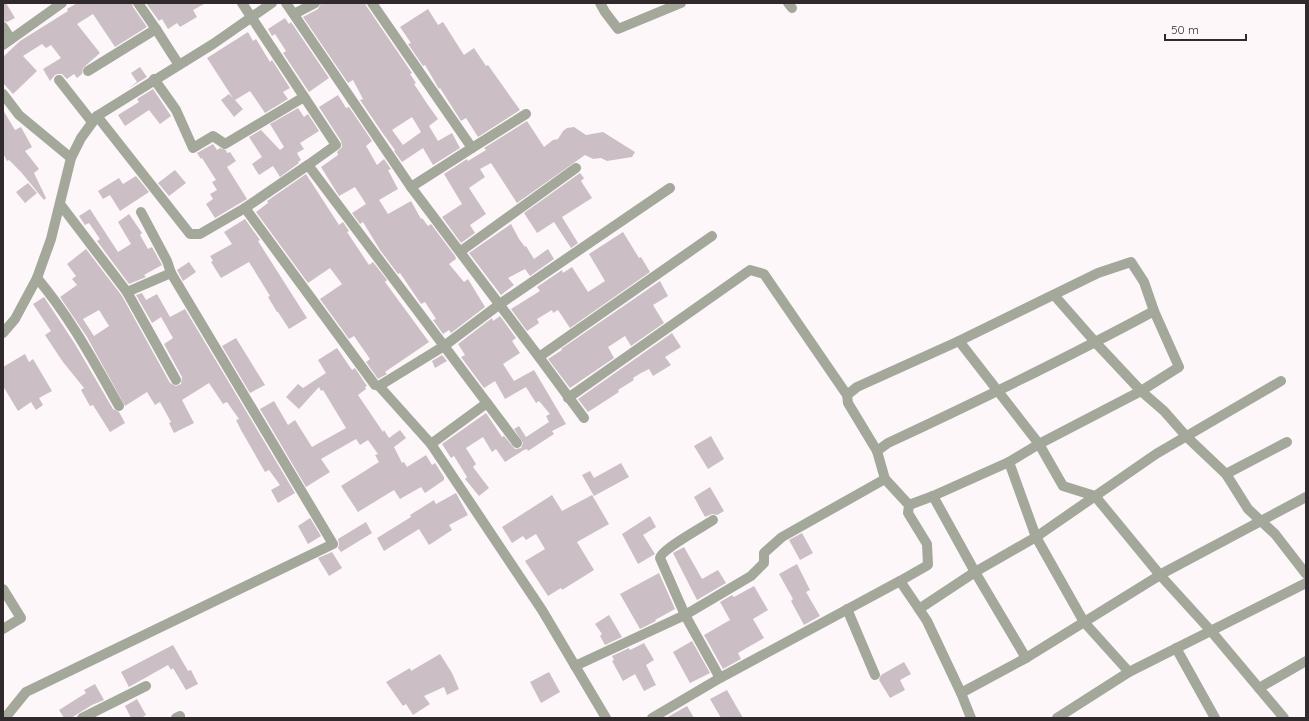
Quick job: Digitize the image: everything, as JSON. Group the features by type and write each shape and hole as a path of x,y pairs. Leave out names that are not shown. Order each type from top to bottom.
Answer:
{"street":[{"path":"3,27 7,42 62,3"},
{"path":"138,3 156,28 179,65"},
{"path":"59,80 94,119 190,234 200,234 245,208 336,145 242,3"},
{"path":"3,333 15,319 37,278 51,239 71,158 81,138 94,119 154,79 213,44 272,3"},
{"path":"286,3 411,187 584,418"},
{"path":"294,14 315,3"},
{"path":"372,3 472,148"},
{"path":"600,3 618,29 681,3"},
{"path":"88,72 156,28"},
{"path":"154,79 176,110 193,148 213,136 225,144 304,97"},
{"path":"3,94 19,115 71,158"},
{"path":"411,187 526,114"},
{"path":"308,165 517,443"},
{"path":"461,252 576,168"},
{"path":"379,386 444,346 500,304 670,188"},
{"path":"60,204 128,292 176,380"},
{"path":"245,208 375,385 379,386 431,444 542,610 606,718"},
{"path":"5,718 26,692 333,544 171,273 167,261 141,212"},
{"path":"539,357 712,236"},
{"path":"847,394 857,387 959,342 1098,273 1131,262 1144,282 1154,311 1179,367 1141,391 1039,444 1009,462 933,496 909,504"},
{"path":"568,398 750,270 764,274 847,394 848,403 877,451 885,479 909,504"},
{"path":"128,292 171,273"},
{"path":"37,278 50,293 83,343 119,406"},
{"path":"1054,295 1141,391 1164,411 1186,436 1226,474 1248,509 1274,534 1306,574"},
{"path":"877,451 888,443 999,391 1096,343 1154,311"},
{"path":"959,342 999,391 1039,444 1063,486 1095,496 1160,575 1211,631 1284,718"},
{"path":"919,609 975,572 1036,537 1156,454 1281,381"},
{"path":"431,444 487,403"},
{"path":"1226,474 1287,442"},
{"path":"1009,462 1036,537 1084,622 1129,672"},
{"path":"575,666 685,615 751,576 764,563 764,553 782,537 885,479"},
{"path":"933,496 975,572 1026,658"},
{"path":"961,693 1026,658 1160,575 1306,498"},
{"path":"652,718 720,678 928,565 927,544 908,513 909,504"},
{"path":"713,520 669,548 661,554 660,558 685,615 720,678"},
{"path":"900,581 927,621 961,693 971,718"},
{"path":"1057,718 1129,672 1306,583"},
{"path":"3,589 21,618 3,629"},
{"path":"847,609 875,675"},
{"path":"1176,648 1215,718"},
{"path":"1259,688 1306,661"},
{"path":"82,718 146,686"}],"building":[{"path":"3,3 6,3 15,18 7,22 3,21"},
{"path":"77,3 132,3 133,7 147,27 115,47 93,14 77,24 100,53 83,68 82,74 77,78 74,74 67,79 62,74 58,74 55,75 50,81 43,69 61,58 51,45 46,48 42,44 23,56 37,71 13,94 3,83 3,57 20,41 68,11 67,9"},
{"path":"146,3 206,3 193,10 197,17 180,27 177,23 168,29 162,19 159,21"},
{"path":"321,3 365,3 412,73 410,74 416,83 414,84 438,119 429,126 438,141 452,133 460,148 433,165 423,148 402,162 360,100 363,99 353,80 348,83 303,17 318,9","holes":["412,117 421,132 403,145 392,130"]},
{"path":"428,9 438,25 443,22 464,55 474,48 520,110 478,137 466,118 461,121 440,88 439,89 425,65 423,66 408,44 411,43 400,27"},
{"path":"285,18 289,24 291,22 329,78 309,92 283,53 286,51 275,34 272,36 268,29"},
{"path":"248,32 253,41 256,39 270,62 272,60 290,88 283,92 288,99 265,113 250,91 235,100 243,109 234,117 221,100 229,94 233,98 207,58"},
{"path":"140,67 147,77 129,88 137,82 131,73"},
{"path":"153,89 171,116 160,124 149,110 125,126 118,115 139,102 137,99"},
{"path":"338,95 346,108 349,107 372,141 366,146 377,165 384,159 391,169 388,170 398,189 379,200 388,214 411,201 421,219 422,218 428,226 431,224 455,256 456,259 449,264 464,282 468,279 485,307 451,333 449,330 443,334 433,320 436,319 425,302 421,304 400,273 398,274 380,250 363,222 360,224 352,213 366,204 355,187 339,196 321,167 338,155 337,152 342,147 341,141 319,107"},
{"path":"298,108 304,117 308,114 319,131 300,143 304,149 297,153 301,160 280,177 273,166 259,175 252,164 262,157 249,137 261,130 280,150 284,147 270,124"},
{"path":"3,110 15,130 21,127 32,147 25,151 39,169 34,173 46,198 44,200 21,172 9,160 7,161 3,153"},
{"path":"527,121 544,147 553,140 558,139 567,128 574,127 586,135 603,132 635,152 632,157 607,161 601,158 593,159 585,155 517,203 491,163 480,169 485,177 469,188 486,214 470,225 475,233 461,243 442,217 462,204 444,174 467,159 468,161 486,150 484,148"},
{"path":"213,144 217,150 220,148 226,150 227,153 230,152 236,161 227,167 247,199 215,218 206,204 213,199 210,194 217,190 212,182 216,180 202,158 201,159 197,153"},
{"path":"175,170 186,183 169,196 158,183"},
{"path":"580,173 584,178 581,181 592,198 562,217 578,243 571,248 554,222 537,233 524,213"},
{"path":"306,174 339,225 343,222 349,231 347,232 369,265 373,262 387,280 385,282 429,342 385,372 387,374 378,379 366,362 370,359 354,336 349,339 320,299 342,284 330,268 308,283 256,212 268,203 267,201"},
{"path":"136,176 149,192 120,211 110,195 103,199 98,191 119,178 123,184"},
{"path":"28,183 37,193 25,203 16,192"},
{"path":"90,209 118,252 131,244 118,222 129,214 142,233 140,235 148,249 152,247 162,265 144,275 146,277 129,284 97,241 100,239 89,223 85,225 79,216"},
{"path":"245,219 260,240 258,241 307,318 289,329 268,297 270,296 249,262 221,278 211,262 213,261 210,256 232,244 224,232"},
{"path":"511,224 519,239 525,247 526,246 534,259 548,249 554,259 530,276 525,269 508,278 514,285 501,295 469,253"},
{"path":"623,232 639,258 641,257 650,272 570,328 558,310 553,313 552,310 537,319 539,323 527,331 511,309 540,291 537,287 562,270 563,273 572,267 588,292 605,281 589,254"},
{"path":"86,249 122,296 170,383 176,386 181,384 182,377 164,344 173,338 161,317 152,323 136,295 142,293 146,300 157,294 170,317 185,309 295,493 278,503 271,490 280,485 269,470 265,472 236,420 239,419 227,402 223,404 209,383 182,400 194,423 174,433 169,423 171,422 160,402 155,405 147,392 125,406 87,337 60,297 77,285 72,279 76,276 67,264","holes":["99,310 109,326 94,336 83,319"]},
{"path":"189,262 196,272 183,281 177,270"},
{"path":"660,281 668,296 653,305 664,323 631,346 625,336 608,347 614,358 570,388 548,359"},
{"path":"44,297 75,344 113,409 119,412 125,423 110,432 93,405 90,406 81,390 84,388 63,362 45,335 51,331 33,304"},
{"path":"500,316 516,338 512,341 520,353 503,364 514,381 534,370 566,424 552,431 554,434 528,451 527,449 524,450 505,462 496,449 492,452 483,437 466,448 476,464 473,467 489,488 479,496 465,479 467,477 454,456 451,458 442,444 486,413 502,437 504,436 515,449 521,448 523,443 514,429 519,426 526,437 549,422 546,416 550,414 539,401 536,403 526,387 505,399 495,381 484,388 461,357 465,355 458,344 492,318 493,321"},
{"path":"672,333 681,347 665,357 671,365 653,376 649,369 641,373 633,378 634,380 618,390 619,392 588,412 578,399"},
{"path":"236,338 265,385 250,393 222,346"},
{"path":"337,348 352,370 355,368 367,386 365,387 366,389 358,395 383,432 384,430 389,438 400,430 406,438 394,447 402,463 404,462 407,467 426,455 432,465 435,463 444,477 444,480 425,493 421,487 400,499 394,490 358,512 341,486 379,462 375,455 378,454 368,440 360,445 356,439 321,459 330,472 306,487 260,409 274,401 288,425 295,420 312,447 346,428 323,390 321,391 319,387 299,409 286,397 298,384 303,388 326,373 318,360"},
{"path":"25,354 29,362 33,359 52,391 39,398 43,405 36,410 31,402 18,411 3,386 3,367"},
{"path":"442,355 447,361 435,368 432,361"},
{"path":"711,436 724,459 708,469 694,446"},
{"path":"621,463 629,477 594,496 582,475 590,471 594,478"},
{"path":"710,487 724,511 717,515 712,514 705,517 694,497"},
{"path":"456,493 468,515 449,525 452,530 429,545 419,529 384,551 377,538 411,517 410,515 434,500 436,504"},
{"path":"552,495 562,511 592,495 609,524 577,542 594,570 562,590 561,588 548,596 525,561 545,549 536,534 526,540 523,536 512,543 502,527"},
{"path":"650,516 656,527 643,535 655,554 638,564 622,534"},
{"path":"310,518 321,536 308,544 298,526"},
{"path":"366,522 372,533 341,552 338,548 338,539"},
{"path":"802,533 813,553 800,560 789,540"},
{"path":"684,547 702,579 718,570 726,583 697,600 673,553"},
{"path":"332,552 342,568 329,576 318,558"},
{"path":"797,564 810,590 806,592 820,616 804,625 791,601 793,599 779,574"},
{"path":"659,573 675,609 640,629 620,594"},
{"path":"754,586 768,610 753,619 764,638 738,653 741,659 723,669 704,635 730,620 720,602 732,595 734,597"},
{"path":"609,615 622,637 605,645 600,636 602,634 595,624"},
{"path":"692,641 710,673 690,683 673,652"},
{"path":"644,643 654,660 646,665 656,685 644,691 635,674 623,681 612,661 614,660 612,656 629,648 630,650"},
{"path":"173,645 188,671 191,670 198,684 186,690 173,668 171,670 168,665 129,687 121,672"},
{"path":"440,654 452,673 459,689 447,695 444,687 424,696 430,704 413,715 406,704 403,706 386,682 410,668 411,671"},
{"path":"904,662 911,674 900,680 905,690 890,698 879,680 881,675"},
{"path":"549,672 560,692 541,703 530,682"},
{"path":"95,684 104,700 92,705 71,718 64,718 59,710 86,693 84,690"},
{"path":"727,690 743,718 721,718 710,699"},
{"path":"137,699 146,715 141,718 131,718 125,706"},
{"path":"687,706 694,718 666,718"}]}
